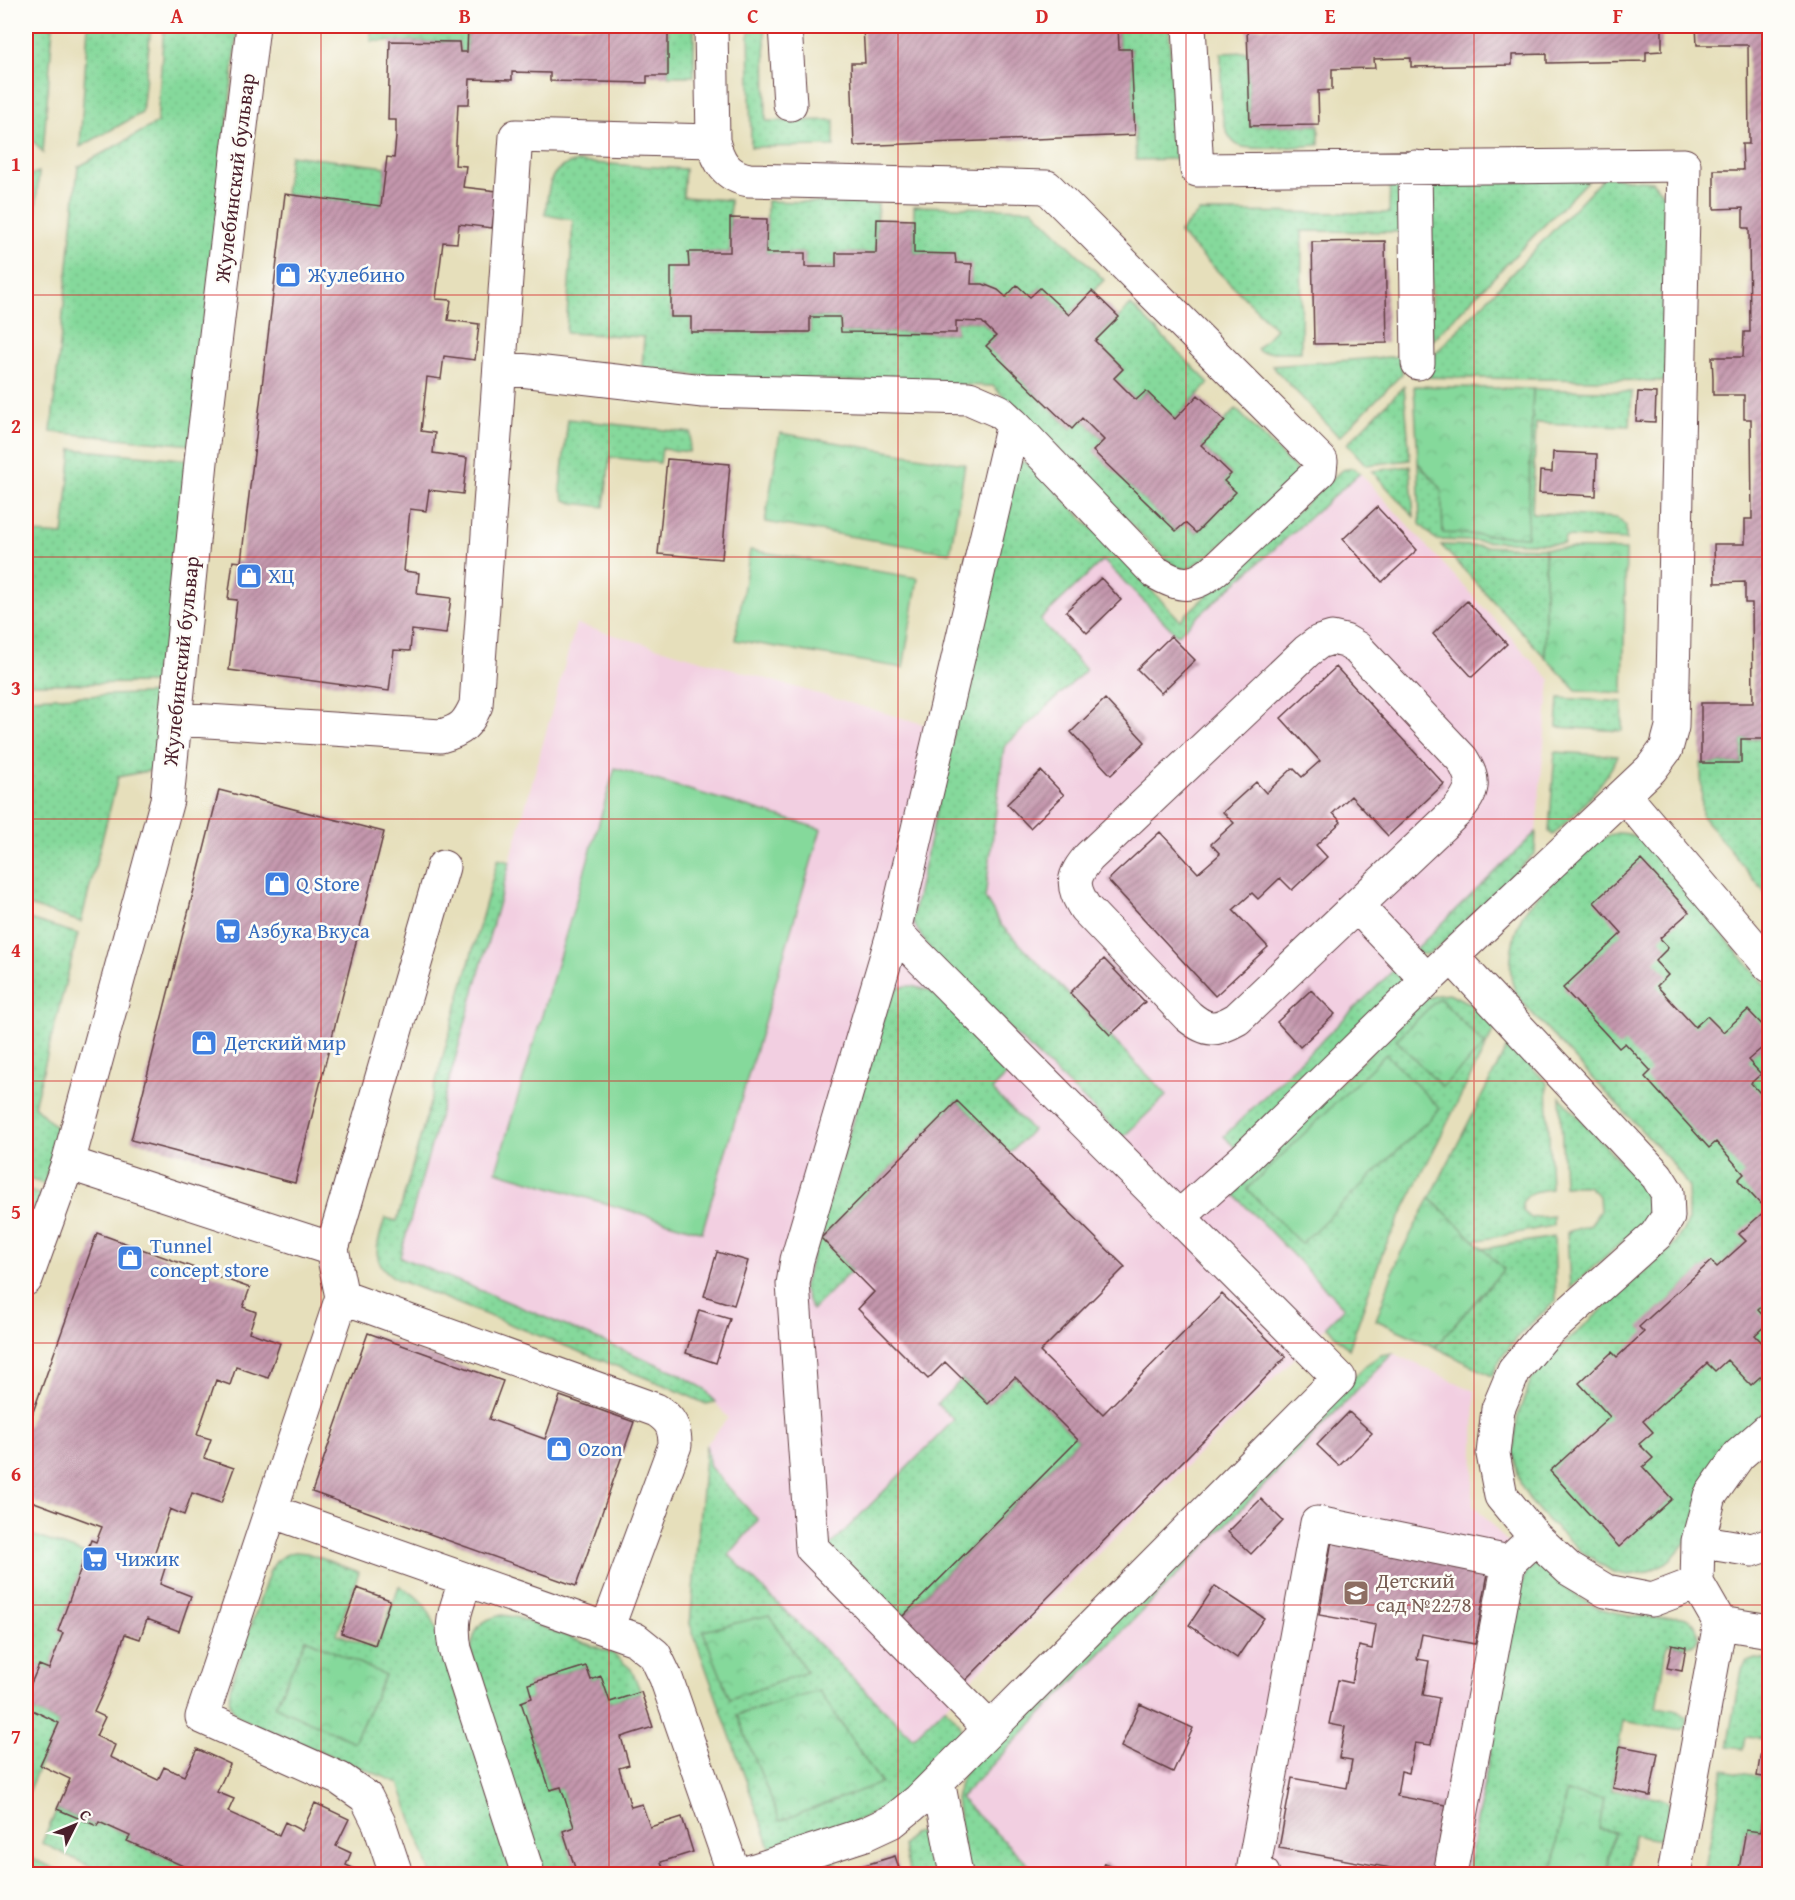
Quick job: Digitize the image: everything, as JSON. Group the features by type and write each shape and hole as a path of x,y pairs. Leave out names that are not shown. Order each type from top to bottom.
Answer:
{"street":[{"name":"Жулебинский бульвар","path":"26,1279 68,1163 167,800 202,452 253,26"},
{"path":"501,368 703,391 969,398 999,411 1013,424 1155,572 1187,585 1206,578 1320,471 1321,461 1047,187 745,180 729,172 717,158 713,141 711,26"},
{"path":"785,26 790,104"},
{"path":"1179,1216 1245,1158 1452,957 1624,795 1651,769 1666,748 1672,727 1684,165 1197,170 1189,26"},
{"path":"176,719 441,736 456,732 469,722 476,705 516,136 713,141"},
{"path":"1414,167 1418,363"},
{"path":"990,1729 812,1548 793,1284 800,1249 894,931 1013,424"},
{"path":"1332,638 1345,641 1357,648 1462,759 1470,772 1473,785 1468,798 1457,811 1357,906 1238,1019 1224,1027 1211,1029 1199,1025 1188,1016 1093,916 1078,896 1074,883 1078,870 1089,857 1228,725 1307,651 1319,642 1332,638"},
{"path":"1624,795 1770,966"},
{"path":"396,1875 379,1822 366,1797 340,1779 202,1717 342,1298 332,1249 443,867"},
{"path":"1357,906 1427,981"},
{"path":"743,1875 865,1834 893,1821 919,1800 1339,1378 894,931"},
{"path":"1452,957 1657,1176 1667,1192 1668,1217 1656,1235 1543,1336 1514,1371 1498,1409 1492,1454 1501,1496 1535,1537 1569,1569 1606,1591 1652,1600 1697,1583"},
{"path":"68,1163 332,1249"},
{"path":"342,1298 656,1410 666,1416 675,1430 675,1445 607,1629"},
{"path":"1674,1875 1720,1623 1697,1583 1698,1541 1710,1496 1739,1455 1770,1428"},
{"path":"271,1511 635,1639 655,1655 666,1678 734,1875"},
{"path":"1263,1875 1254,1866 1317,1523 1509,1562"},
{"path":"1450,1875 1509,1562 1535,1537"},
{"path":"1698,1541 1752,1550 1770,1544"},
{"path":"466,1580 452,1627 455,1649 528,1875"},
{"path":"1720,1623 1770,1631"},
{"path":"938,1781 956,1875"}],"shaded area":[{"path":"1360,473 1550,680 1536,832 1224,1136 1245,1158 1231,1192 1344,1309 913,1738 729,1555 758,1519 710,1466 706,1445 728,1418 705,1390 676,1372 400,1257 576,624 930,726 1086,670 1040,620 1103,560 1177,635"},
{"name":"Детский сад №2278","path":"1393,1353 1475,1391 1473,1504 1530,1567 1477,1874 1038,1874 960,1798"}],"green space":[{"path":"26,26 53,26 43,153 26,132"},
{"path":"88,26 151,26 142,113 80,147"},
{"path":"164,26 238,26 192,445 51,432 78,167 157,123"},
{"path":"371,26 468,26 467,52 460,52 459,42 371,41"},
{"path":"668,26 694,26 694,76 668,76"},
{"path":"749,26 765,26 766,121 834,120 834,146 751,147"},
{"path":"1118,26 1169,26 1176,159 1136,160 1131,49 1119,49"},
{"path":"1248,52 1250,126 1319,125 1319,145 1261,149 1243,147 1234,142 1227,133 1222,106 1221,53"},
{"path":"290,155 386,167 381,206 285,194"},
{"path":"577,162 685,169 683,197 730,200 730,252 688,253 689,267 671,267 671,317 691,317 691,332 810,332 810,317 840,317 841,332 956,333 956,321 982,322 996,336 987,346 1071,429 1082,418 1104,440 1094,451 1176,531 1185,523 1196,533 1235,492 1224,481 1231,474 1201,445 1236,409 1300,474 1208,557 1187,569 1177,567 1167,560 993,386 702,376 642,368 644,337 566,333 573,220 545,215 549,188 554,174 559,168"},
{"path":"39,172 26,317 26,176"},
{"path":"1591,177 1432,341 1430,182"},
{"path":"1604,177 1652,181 1667,199 1666,381 1413,377"},
{"path":"1390,179 1399,181 1402,232 1302,231 1301,352 1260,352 1257,349 1276,329 1179,233 1199,212 1389,213"},
{"path":"767,201 878,204 876,253 837,253 836,267 805,267 805,253 766,253"},
{"path":"914,206 1032,209 1104,280 1069,315 1040,288 1030,297 1006,297 983,284 971,284 971,264 956,263 955,254 914,253"},
{"path":"1131,305 1209,383 1175,419 1146,391 1136,400 1114,378 1123,369 1095,341"},
{"path":"1402,356 1402,374 1339,437 1272,366"},
{"path":"1404,386 1410,460 1366,465 1347,444"},
{"path":"1414,386 1533,389 1527,537 1443,533 1441,488 1418,463"},
{"path":"1533,389 1632,392 1630,426 1536,423 1532,513 1617,518 1626,526 1626,540 1565,537 1564,544 1436,540 1420,524 1418,463 1441,488 1526,537"},
{"path":"568,419 691,433 689,452 662,449 660,463 610,457 604,507 573,503 565,500 560,489"},
{"path":"780,433 965,464 950,553 765,522"},
{"path":"72,449 191,460 167,683 26,684 26,596 34,533 63,535"},
{"path":"1024,462 1033,467 1180,620 1342,470 1353,468 1360,473 1177,635 1103,560 1040,620 1086,670 1004,747 985,898 1001,925 1167,1095 1123,1137 948,970 923,940 912,919 1014,463"},
{"path":"1410,466 1414,517 1372,471"},
{"path":"1441,545 1545,548 1545,657"},
{"path":"1545,548 1626,550 1623,693 1576,690 1545,657"},
{"path":"750,550 918,578 903,668 735,640"},
{"path":"166,693 157,769 118,777 81,922 26,905 26,698"},
{"path":"1559,698 1623,702 1622,731 1557,727"},
{"path":"1741,739 1769,739 1769,898 1702,816 1701,763 1741,763"},
{"path":"1555,752 1618,756 1597,788 1553,835 1549,832"},
{"path":"615,768 821,829 702,1232 496,1171"},
{"path":"1536,832 1535,853 1440,946 1427,954 1414,951"},
{"path":"1617,833 1634,836 1649,847 1769,990 1769,1412 1687,1540 1670,1561 1647,1572 1629,1575 1613,1572 1582,1552 1550,1523 1531,1502 1521,1486 1513,1453 1518,1414 1531,1381 1557,1350 1671,1248 1688,1223 1688,1186 1673,1164 1520,999 1512,979 1512,947 1518,925 1527,908 1590,848 1609,835"},
{"path":"498,859 510,862 400,1257 676,1372 705,1389 715,1402 706,1404 669,1387 398,1280 382,1267 379,1260 378,1245 385,1218 397,1221"},
{"path":"26,918 78,934 34,1106 61,1132 44,1184 26,1178"},
{"path":"1398,966 1403,973 1404,983 1238,1151 1224,1136"},
{"path":"911,986 928,990 943,999 1013,1069 992,1090 1032,1130 1010,1153 957,1101 822,1238 852,1270 812,1310 803,1288 891,992 900,987"},
{"path":"1451,994 1474,1006 1495,1028 1383,1251 1349,1349 1326,1326 1344,1308 1231,1191 1424,1000 1437,995"},
{"path":"1439,998 1485,1045 1442,1087 1396,1040"},
{"path":"1509,1043 1547,1083 1551,1189 1531,1194 1522,1203 1523,1211 1531,1218 1553,1216 1553,1226 1474,1241 1430,1198"},
{"path":"1386,1054 1440,1109 1301,1244 1247,1189"},
{"path":"1560,1097 1643,1186 1649,1205 1648,1214 1643,1223 1570,1288 1567,1232 1590,1225 1600,1211 1599,1196 1588,1186 1564,1186"},
{"path":"26,1190 41,1195 26,1239"},
{"path":"1430,1198 1504,1269 1435,1347 1376,1320 1397,1260"},
{"path":"1554,1237 1556,1301 1512,1344 1492,1376 1435,1347 1503,1269 1482,1249"},
{"path":"1393,1353 960,1798 1038,1874 967,1874 956,1799 961,1779 970,1764 1366,1365 1381,1355"},
{"path":"1015,1377 1078,1440 897,1622 826,1550 954,1420 937,1404 962,1379 988,1404"},
{"path":"706,1445 710,1467 758,1520 729,1555 913,1738 945,1707 960,1724 962,1732 960,1740 955,1747 885,1808 858,1820 771,1850 690,1624","holes":["819,1691 881,1783 737,1715"]},
{"path":"26,1533 86,1554 59,1631 63,1633 49,1669 39,1665 26,1695"},
{"path":"295,1552 307,1553 359,1572 337,1634 376,1649 399,1586 415,1596 427,1609 433,1620 517,1874 431,1874 399,1783 248,1722 232,1708 229,1700 230,1688 269,1573 279,1559","holes":["306,1639 385,1675 354,1742"]},
{"path":"1536,1562 1574,1594 1599,1608 1649,1618 1682,1617 1694,1623 1698,1631 1696,1643 1691,1645 1668,1643 1657,1707 1678,1711 1687,1717 1686,1727 1676,1730 1623,1721 1611,1790 1662,1799 1667,1802 1670,1810 1668,1828 1662,1837 1655,1839 1634,1835 1627,1874 1606,1874 1614,1832 1599,1829 1567,1792 1552,1874 1467,1874 1521,1587 1525,1574"},
{"path":"502,1615 515,1617 612,1653 631,1669 641,1692 610,1702 601,1677 591,1680 586,1666 528,1684 532,1698 521,1702 550,1790 561,1787 574,1827 563,1831 577,1874 540,1874 471,1651 479,1626"},
{"path":"769,1615 807,1672 730,1699 703,1631"},
{"path":"306,1639 385,1675 354,1742 275,1706"},
{"path":"1755,1659 1769,1660 1769,1703 1763,1739 1745,1737 1743,1749 1728,1747 1742,1669 1747,1662"},
{"path":"819,1691 881,1783 780,1821 737,1715"},
{"path":"26,1707 59,1723 26,1796"},
{"path":"1723,1770 1769,1778 1760,1832 1746,1830 1738,1874 1704,1874"},
{"path":"1566,1792 1604,1799 1599,1829 1614,1832 1606,1874 1552,1874"},
{"path":"57,1809 96,1826 99,1822 130,1836 128,1841 201,1874 105,1874 42,1843"},
{"path":"919,1832 935,1838 948,1874 910,1874 903,1846 912,1834"},
{"path":"34,1859 66,1874 26,1874 26,1861"},
{"path":"829,1859 836,1862 844,1874 783,1874"}],"building":[{"path":"468,26 668,26 668,76 647,76 647,83 550,81 550,73 512,72 512,80 470,79 469,104 458,104 455,165 466,166 463,187 497,191 492,228 459,224 457,243 443,242 436,299 451,300 448,320 479,324 475,360 444,356 441,379 427,377 421,431 435,433 433,453 467,458 463,494 429,490 426,511 410,509 404,571 419,573 417,594 451,598 446,634 412,630 410,651 394,650 389,691 229,670 237,600 228,599 233,561 241,562 285,194 381,206 387,157 394,158 396,137 396,120 388,120 390,41 459,42 460,52 467,52"},
{"path":"863,26 1118,26 1119,49 1131,49 1135,135 854,146 851,63 865,63"},
{"path":"1662,26 1662,51 1646,52 1646,61 1547,63 1547,54 1512,55 1512,65 1411,67 1411,58 1374,59 1375,68 1332,69 1332,90 1318,91 1319,125 1250,126 1247,28"},
{"path":"1696,26 1770,26 1770,739 1741,739 1741,763 1701,763 1701,703 1753,703 1752,603 1745,603 1745,582 1715,583 1714,544 1745,544 1745,519 1752,519 1751,419 1744,419 1744,395 1713,395 1712,357 1743,357 1744,332 1750,332 1749,228 1743,228 1743,208 1714,209 1714,170 1743,170 1742,144 1749,144 1748,45 1697,45"},
{"path":"730,218 767,219 766,253 805,253 805,267 836,267 836,253 876,253 877,219 914,220 914,253 955,254 956,263 972,264 971,284 983,284 998,290 1006,297 1017,285 1030,297 1040,288 1069,315 1092,291 1119,317 1095,341 1123,369 1114,378 1136,400 1146,391 1175,419 1198,395 1225,421 1201,445 1231,474 1224,481 1236,492 1196,533 1185,523 1176,531 1093,451 1104,440 1082,418 1072,429 986,346 996,336 982,322 956,321 956,333 841,332 840,317 810,317 810,332 691,332 691,317 671,317 671,267 689,267 688,252 730,252"},
{"path":"1385,241 1387,343 1314,344 1312,242"},
{"path":"1638,392 1656,393 1655,422 1636,421"},
{"path":"1553,452 1597,454 1596,496 1539,493 1540,471 1552,472"},
{"path":"667,459 730,464 722,559 658,554"},
{"path":"1377,507 1417,550 1382,582 1343,539"},
{"path":"1101,578 1121,600 1087,633 1066,611"},
{"path":"1467,601 1507,644 1472,677 1433,634"},
{"path":"1171,636 1195,660 1161,693 1137,669"},
{"path":"1336,667 1444,784 1388,836 1351,796 1333,813 1341,822 1316,845 1327,857 1292,890 1280,878 1258,899 1252,893 1233,910 1268,947 1215,996 1108,880 1160,832 1198,873 1220,854 1211,844 1234,823 1223,812 1256,782 1266,793 1293,768 1302,777 1320,761 1281,718"},
{"path":"1105,699 1145,742 1111,775 1071,732"},
{"path":"1041,771 1064,795 1030,828 1007,804"},
{"path":"219,790 384,832 295,1183 131,1140"},
{"path":"1641,860 1689,912 1660,938 1668,948 1655,961 1668,975 1657,986 1695,1027 1707,1016 1723,1032 1748,1010 1770,1033 1770,1041 1748,1060 1761,1074 1751,1083 1770,1104 1770,1299 1758,1310 1769,1322 1755,1335 1770,1351 1770,1368 1751,1385 1727,1360 1715,1371 1707,1363 1643,1421 1653,1432 1639,1444 1653,1458 1643,1467 1672,1499 1619,1547 1550,1471 1610,1417 1579,1383 1612,1352 1617,1357 1644,1332 1639,1327 1711,1261 1717,1267 1746,1241 1739,1234 1766,1210 1738,1180 1744,1174 1716,1142 1709,1148 1645,1077 1651,1071 1625,1043 1619,1048 1563,988 1622,933 1594,902"},
{"path":"1104,959 1145,1002 1110,1035 1070,993"},
{"path":"1311,990 1335,1014 1300,1047 1277,1022"},
{"path":"957,1101 1125,1267 1040,1352 1103,1414 1222,1294 1286,1357 961,1685 897,1622 1078,1440 1015,1377 988,1404 945,1362 928,1379 858,1309 874,1292 821,1238"},
{"path":"97,1233 250,1288 243,1307 256,1312 249,1332 280,1343 268,1378 236,1367 230,1385 216,1380 197,1435 211,1439 204,1458 234,1468 221,1503 192,1493 184,1515 170,1509 152,1560 166,1565 160,1584 191,1596 179,1631 147,1619 140,1639 125,1634 111,1675 94,1712 105,1717 96,1736 115,1745 110,1757 158,1780 164,1767 184,1776 197,1749 230,1764 217,1792 234,1799 228,1812 279,1835 285,1822 302,1831 315,1803 349,1819 336,1846 351,1853 346,1865 366,1874 201,1874 127,1841 130,1836 99,1822 97,1826 57,1809 70,1779 40,1765 59,1723 26,1707 26,1695 39,1665 49,1669 63,1633 58,1631 91,1540 96,1542 102,1527 26,1499 26,1425 28,1426"},
{"path":"717,1252 748,1261 734,1305 704,1296"},
{"path":"699,1310 730,1319 716,1363 686,1353"},
{"path":"368,1333 503,1381 489,1419 545,1439 560,1396 634,1422 576,1586 312,1492"},
{"path":"1349,1412 1372,1433 1339,1466 1317,1445"},
{"path":"1261,1499 1283,1521 1251,1554 1228,1532"},
{"path":"1332,1540 1489,1568 1475,1644 1422,1634 1417,1659 1429,1661 1423,1695 1439,1698 1431,1745 1415,1743 1409,1773 1401,1771 1397,1796 1446,1805 1434,1874 1279,1848 1292,1778 1347,1788 1352,1760 1339,1758 1345,1727 1329,1724 1338,1680 1352,1683 1359,1646 1372,1649 1376,1625 1319,1615"},
{"path":"1215,1586 1264,1618 1237,1658 1189,1625"},
{"path":"357,1588 390,1600 375,1645 341,1633"},
{"path":"1672,1644 1686,1647 1682,1671 1667,1668"},
{"path":"586,1666 591,1680 601,1676 610,1702 641,1692 653,1727 621,1737 629,1765 619,1768 631,1807 642,1804 650,1827 682,1817 693,1852 661,1862 665,1874 577,1874 563,1831 574,1827 561,1787 550,1790 521,1702 532,1698 528,1684"},
{"path":"1140,1704 1193,1728 1173,1772 1121,1747"},
{"path":"1768,1710 1770,1710 1770,1778 1757,1776"},
{"path":"1620,1746 1658,1753 1650,1796 1613,1788"},
{"path":"1768,1783 1770,1874 1738,1874 1746,1830 1760,1832"},
{"path":"895,1856 901,1874 857,1874 855,1868"},
{"path":"1104,1863 1130,1874 1100,1874"}],"place":[{"name":"Жулебино","path":"288,275"},
{"name":"ХЦ","path":"249,576"},
{"name":"Q Store","path":"277,884"},
{"name":"Азбука Вкуса","path":"228,931"},
{"name":"Детский мир","path":"204,1043"},
{"name":"Tunnel concept store","path":"130,1258"},
{"name":"Ozon","path":"559,1449"},
{"name":"Чижик","path":"95,1559"},
{"name":"Детский сад №2278","path":"1356,1593"}]}
